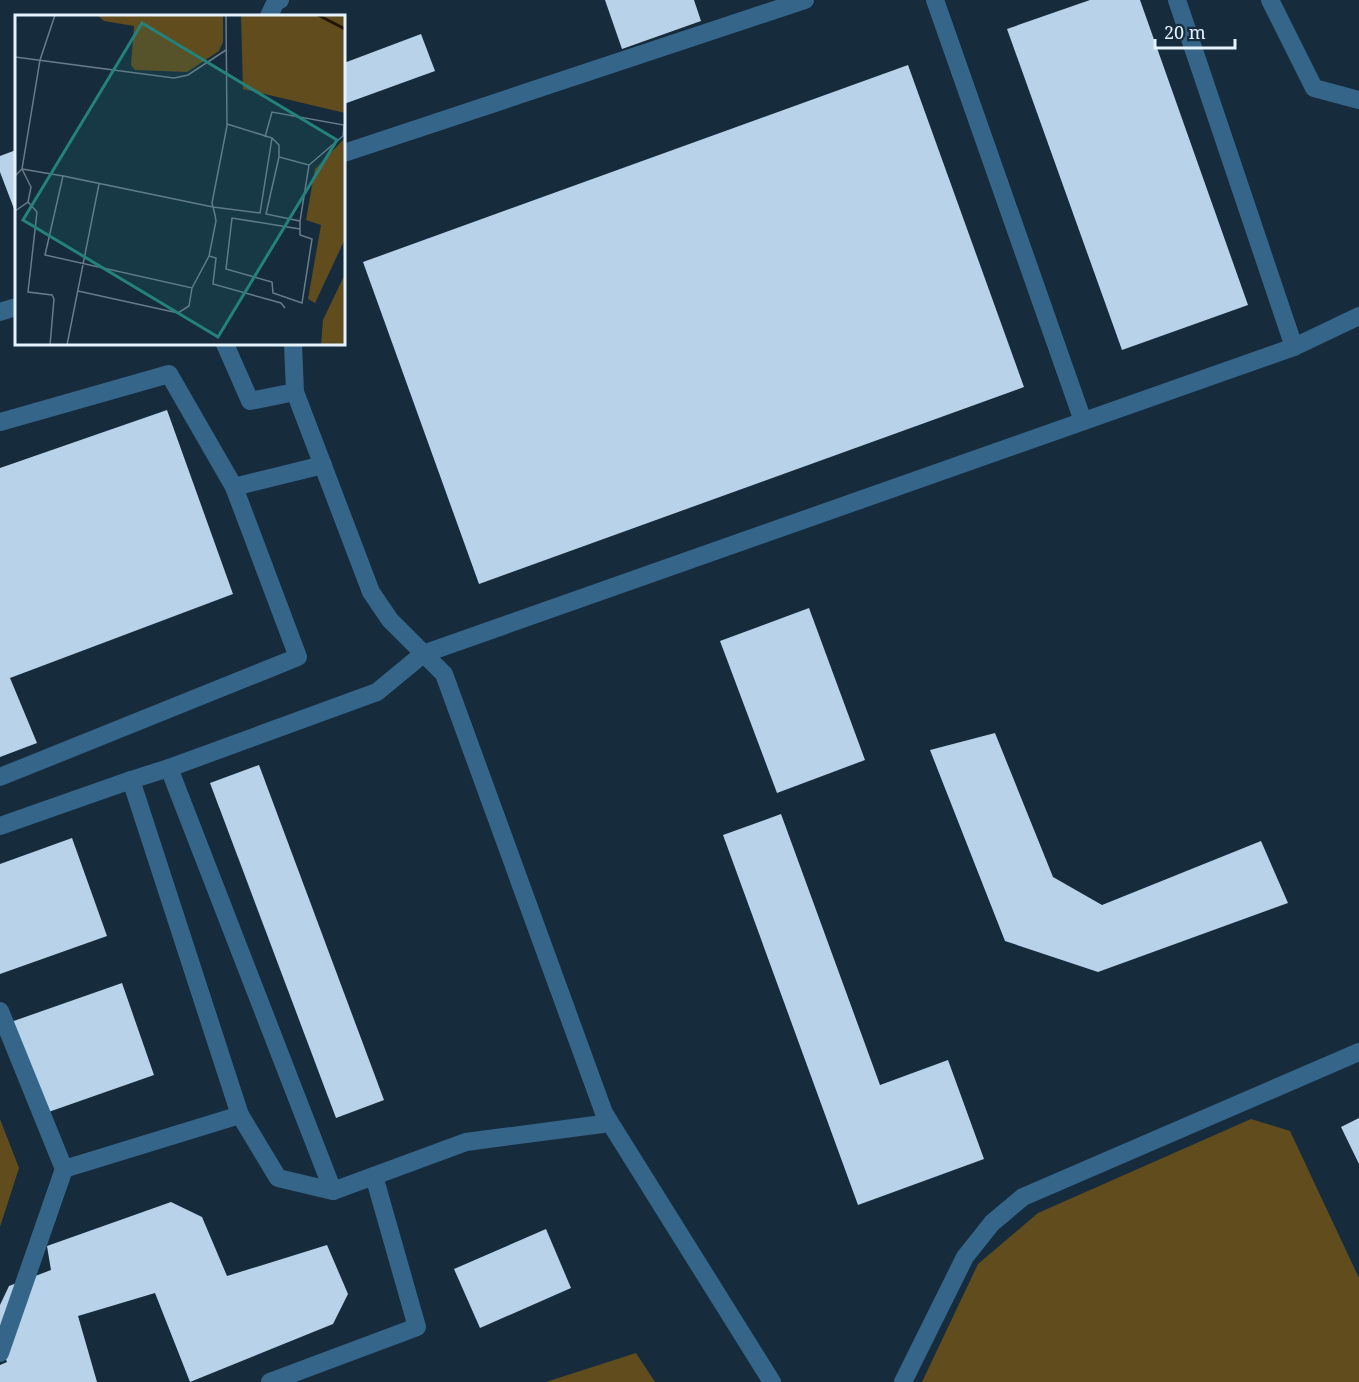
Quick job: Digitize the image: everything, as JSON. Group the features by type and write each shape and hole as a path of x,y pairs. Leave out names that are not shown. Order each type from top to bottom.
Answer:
{"street":[{"path":"270,15 276,1 280,0"},
{"path":"345,153 805,0"},
{"path":"935,0 1083,421"},
{"path":"1177,0 1294,347"},
{"path":"1270,0 1314,88 1359,100"},
{"path":"0,312 15,307"},
{"path":"0,826 169,768 377,692 423,654 1294,347 1359,316"},
{"path":"225,345 250,401 295,392"},
{"path":"293,345 295,392 372,592 390,620 444,674 610,1123 772,1382"},
{"path":"0,422 169,374 234,487 298,657 0,777"},
{"path":"234,487 323,465"},
{"path":"169,768 333,1191"},
{"path":"131,780 240,1115 278,1178 333,1191 466,1142 610,1123"},
{"path":"0,1011 64,1169 0,1353"},
{"path":"903,1382 965,1257 992,1223 1023,1197 1359,1052"},
{"path":"64,1169 240,1115"},
{"path":"270,1382 417,1327 374,1176"}],"shaded area":[{"path":"0,1119 19,1168 0,1227"},
{"path":"1251,1119 1290,1131 1359,1278 1359,1382 922,1382 978,1264 1038,1213"},
{"path":"636,1353 655,1382 546,1382"}],"building":[{"path":"605,0 694,0 701,21 622,49"},
{"path":"1090,0 1140,0 1248,305 1122,350 1007,29"},
{"path":"421,34 435,71 345,104 345,63"},
{"path":"908,65 1024,387 479,584 363,262"},
{"path":"15,150 15,211 0,172 0,156"},
{"path":"167,410 233,594 10,678 37,743 0,757 0,468"},
{"path":"809,608 865,760 777,793 720,641"},
{"path":"995,733 1053,877 1102,905 1261,841 1288,903 1098,972 1005,941 930,750"},
{"path":"259,765 384,1100 336,1118 210,783"},
{"path":"781,814 880,1085 948,1060 984,1159 858,1205 723,835"},
{"path":"72,838 107,936 0,974 0,864"},
{"path":"122,983 154,1075 40,1115 8,1023"},
{"path":"1359,1118 1359,1164 1341,1127"},
{"path":"171,1202 202,1217 227,1276 327,1245 348,1294 333,1324 190,1382 155,1293 78,1316 97,1382 0,1382 0,1365 7,1362 0,1346 0,1305 9,1286 51,1270 47,1246"},
{"path":"546,1229 571,1288 480,1328 454,1269"}]}
